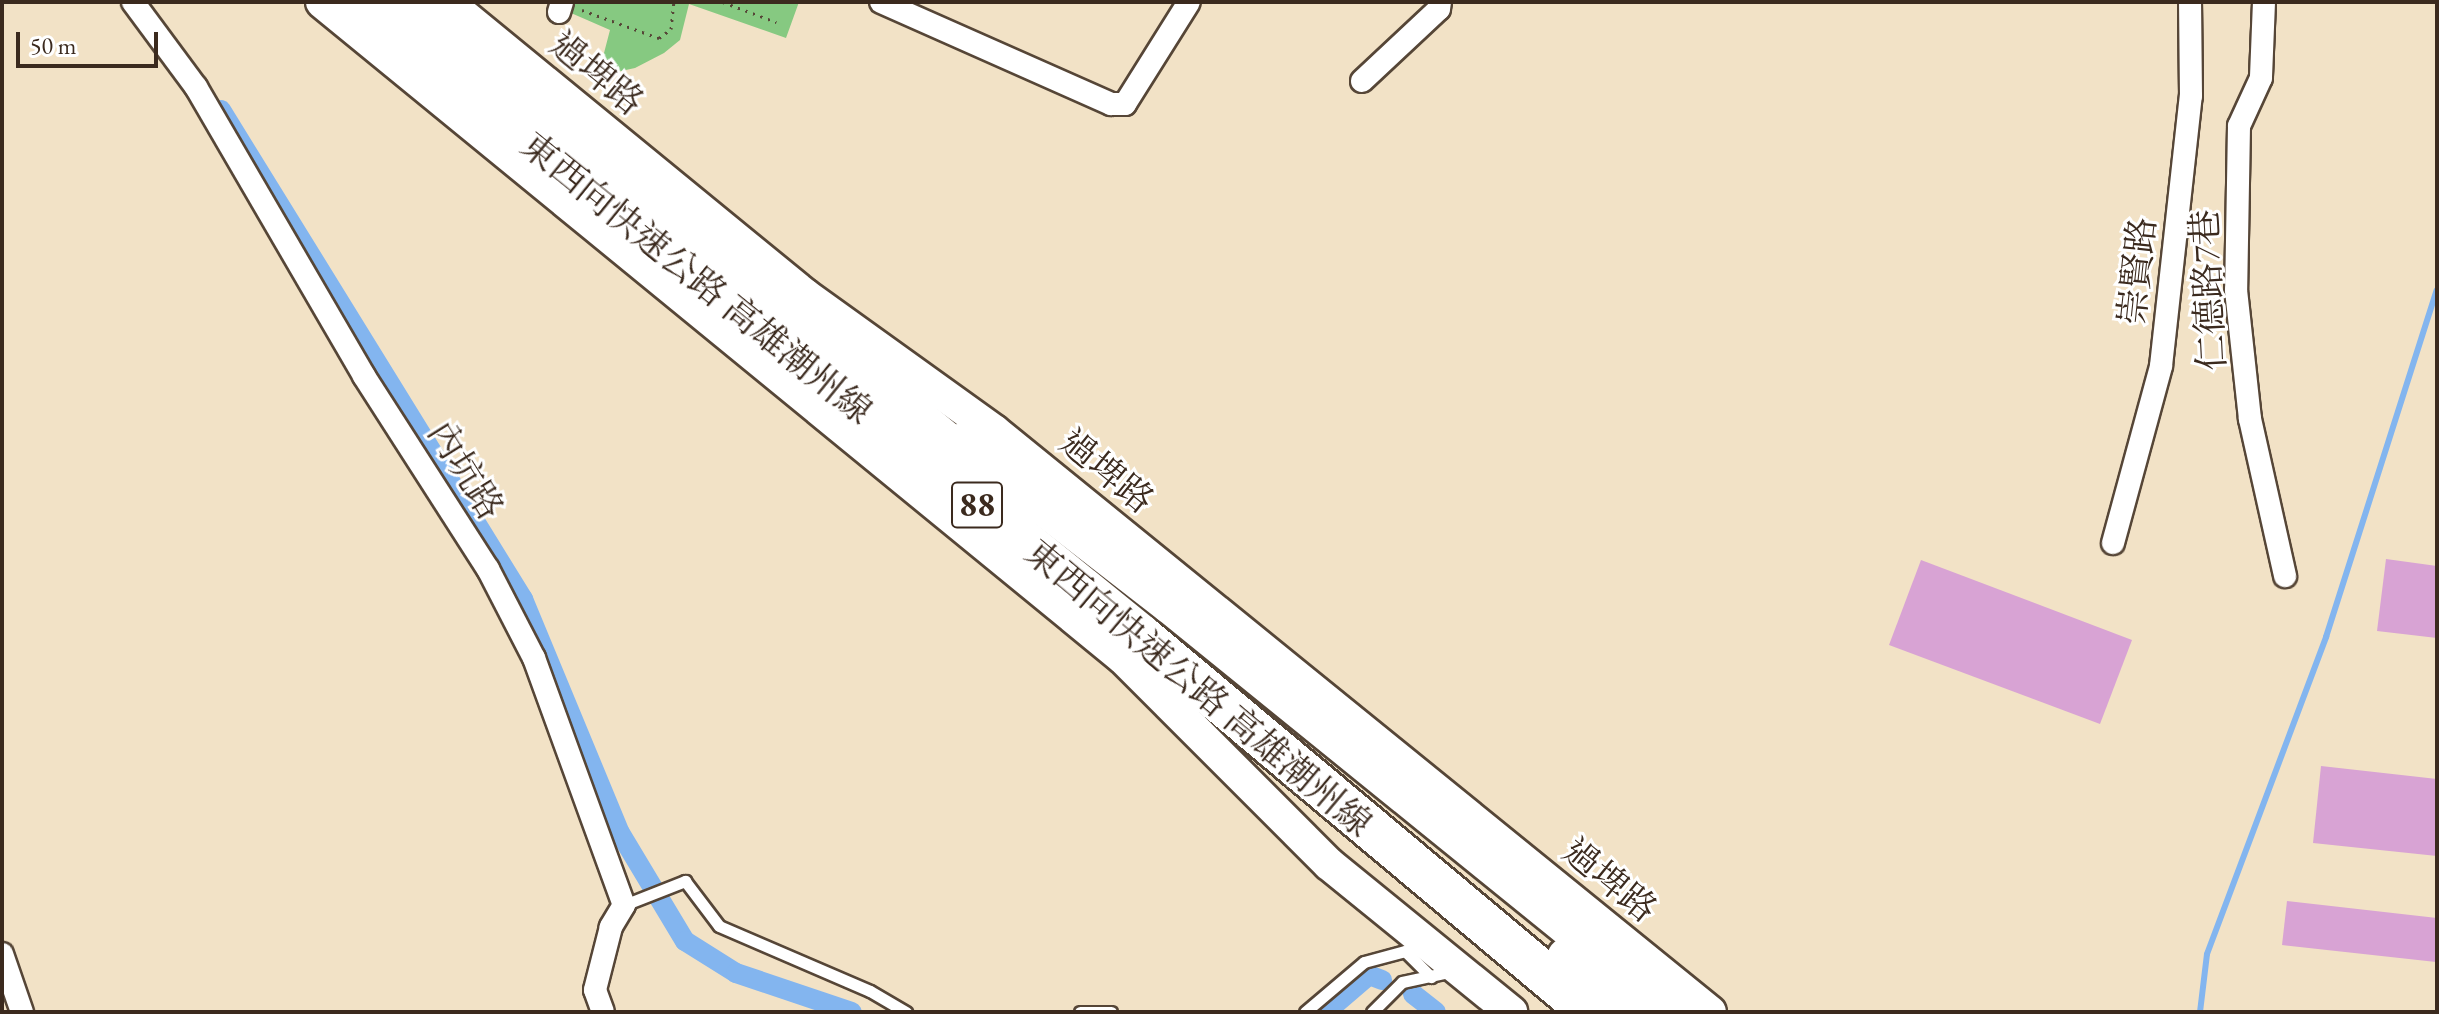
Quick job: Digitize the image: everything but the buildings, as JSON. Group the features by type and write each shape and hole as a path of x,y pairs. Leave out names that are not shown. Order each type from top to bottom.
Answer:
{"highway":[{"name":"東西向快速公路 高雄潮州線","path":"361,2 1141,636 1590,1012"},
{"name":"東西向快速公路 高雄潮州線","path":"411,2 1636,1012"},
{"path":"790,314 1158,592 1676,1012"},
{"path":"1141,636 1168,671 1348,840 1546,1012"}],"main road":[{"path":"322,2 1123,658 1329,864 1444,973 1511,1012"},
{"name":"過埤路","path":"447,2 805,295 1006,441 1710,1012"}],"street":[{"name":"內坑路","path":"133,2 196,87 364,376 488,569 534,658 624,905"},
{"path":"881,2 1111,104 1125,104 1189,2"},
{"path":"1362,81 1439,9 1440,2"},
{"name":"崇賢路","path":"2113,543 2161,366 2191,96 2190,2"},
{"name":"仁德路7巷","path":"2264,2 2261,78 2239,126 2236,290 2250,419 2285,576"},
{"path":"603,1012 595,990 611,927 624,905"},
{"path":"2,954 22,1012"}],"lane":[{"path":"624,905 666,885 685,881 719,926 856,985 906,1012"},
{"path":"1305,1012 1364,962 1405,951 1444,973"},
{"path":"1372,1012 1402,982 1444,973"},
{"path":"1080,1012 1111,1012"}],"path":[{"path":"561,5 659,38 671,29 674,2"},
{"path":"723,2 776,22"}],"green space":[{"path":"574,2 799,2 786,38 689,4 680,40 664,53 635,68 598,76 610,30 571,13"}],"waterway":[{"path":"221,110 523,599 620,833 685,941 736,973 852,1012"},
{"path":"2200,1012 2207,954 2326,637 2437,290"},
{"path":"1326,1012 1369,975 1382,980"},
{"path":"1413,994 1436,1012"}]}
